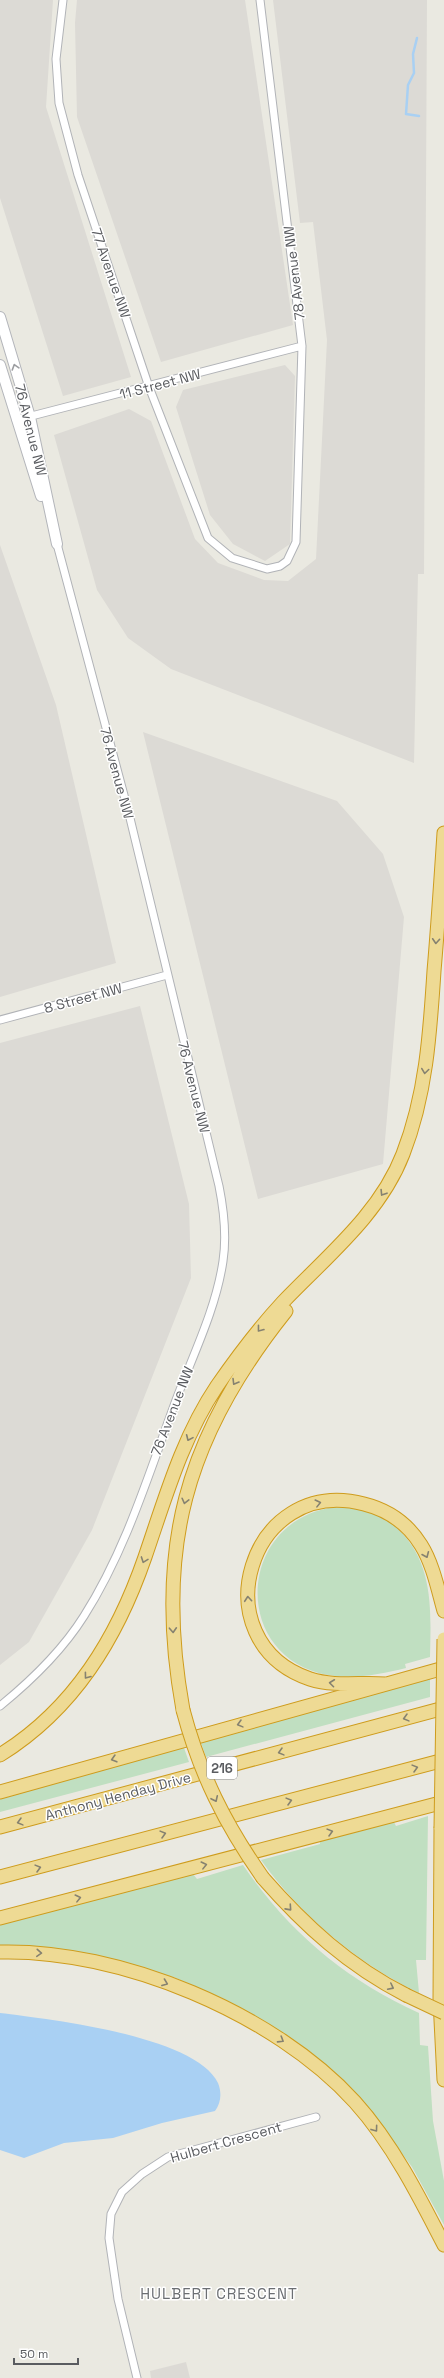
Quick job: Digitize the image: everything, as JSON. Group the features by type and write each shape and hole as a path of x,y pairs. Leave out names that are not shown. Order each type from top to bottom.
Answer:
{"highway":[{"path":"0,1755 47,1720 90,1672 123,1612 144,1560 171,1480 201,1413 226,1373 263,1324 375,1205 402,1156 416,1116 429,1041 444,833"},
{"path":"334,1250 281,1317 236,1380 213,1420 198,1459 180,1521 174,1549 172,1576 172,1632 175,1665 183,1710 194,1749 217,1805 231,1830 263,1878 297,1916 340,1954 382,1983 444,2013"},
{"path":"385,1684 338,1684 310,1679 290,1669 273,1655 256,1631 247,1593 251,1566 264,1538 277,1524 290,1514 322,1502 338,1500 356,1502 385,1511 412,1532 422,1546 444,1611"},
{"path":"444,1638 440,2000 444,2080"},
{"path":"0,1792 444,1668"},
{"name":"Anthony Henday Drive","path":"0,1827 444,1708"},
{"path":"0,1878 444,1760"},
{"path":"0,1918 444,1802"},
{"path":"0,1952 42,1953 110,1964 216,2003 301,2053 333,2079 376,2129 408,2178 444,2245"}],"street":[{"name":"77 Avenue NW","path":"63,0 56,59 59,103 78,175 149,387 208,538"},
{"name":"78 Avenue NW","path":"208,538 232,558 267,569 280,566 287,561 295,547 302,346 260,0"},
{"name":"76 Avenue NW","path":"0,317 30,417 57,544 129,814 224,1208 226,1226 224,1260 216,1293 123,1543 104,1583 84,1617 64,1644 48,1662 0,1706"},
{"name":"11 Street NW","path":"16,420 149,387 302,346"},
{"name":"76 Avenue NW","path":"0,365 16,420 57,544"},
{"name":"8 Street NW","path":"0,1020 167,975"},
{"name":"Hulbert Crescent","path":"137,2378 118,2299 109,2238 111,2214 122,2192 142,2174 168,2157 316,2117"}],"shaded area":[{"path":"0,0 53,0 46,107 131,377 63,396 0,198"},
{"path":"77,0 245,0 293,325 161,362 77,117 75,23"},
{"path":"273,0 427,0 424,574 418,574 414,763 171,669 128,638 97,590 54,435 129,409 151,421 195,539 218,563 264,580 288,581 316,559 327,340 313,222 300,223"},
{"path":"285,365 295,376 290,544 265,561 233,544 210,515 176,407 183,390"},
{"path":"0,545 56,705 116,963 0,997"},
{"path":"143,732 337,801 383,854 404,917 383,1164 258,1199"},
{"path":"140,1006 189,1204 191,1278 92,1530 29,1642 0,1665 0,1043"},
{"path":"186,2362 190,2378 151,2378 150,2371"}],"green space":[{"path":"335,1507 362,1509 377,1514 395,1526 410,1543 419,1558 428,1589 430,1606 430,1657 405,1664 406,1668 367,1676 348,1677 328,1675 296,1663 274,1643 261,1617 258,1589 263,1561 278,1536 302,1517"},
{"path":"430,1679 430,1697 206,1757 200,1740"},
{"path":"183,1745 189,1762 0,1812 0,1795"},
{"path":"428,1816 426,1960 416,1960 419,1993 374,1967 332,1936 312,1919 294,1900 261,1860 320,1844 320,1838 393,1820 396,1826"},
{"path":"243,1865 280,1912 320,1951 367,1985 392,2000 419,2013 420,2045 428,2046 433,2121 444,2181 444,2225 412,2167 383,2128 231,2004 176,1978 109,1959 0,1947 0,1925 193,1874 197,1879"}],"water":[{"path":"0,2013 85,2025 152,2042 182,2053 204,2067 218,2083 220,2094 219,2105 215,2111 162,2123 113,2138 64,2143 24,2158 0,2150"}],"waterway":[{"path":"417,38 413,54 414,73 408,85 406,114 419,116"}],"district":[{"name":"HULBERT CRESCENT","path":"219,2294"}]}
